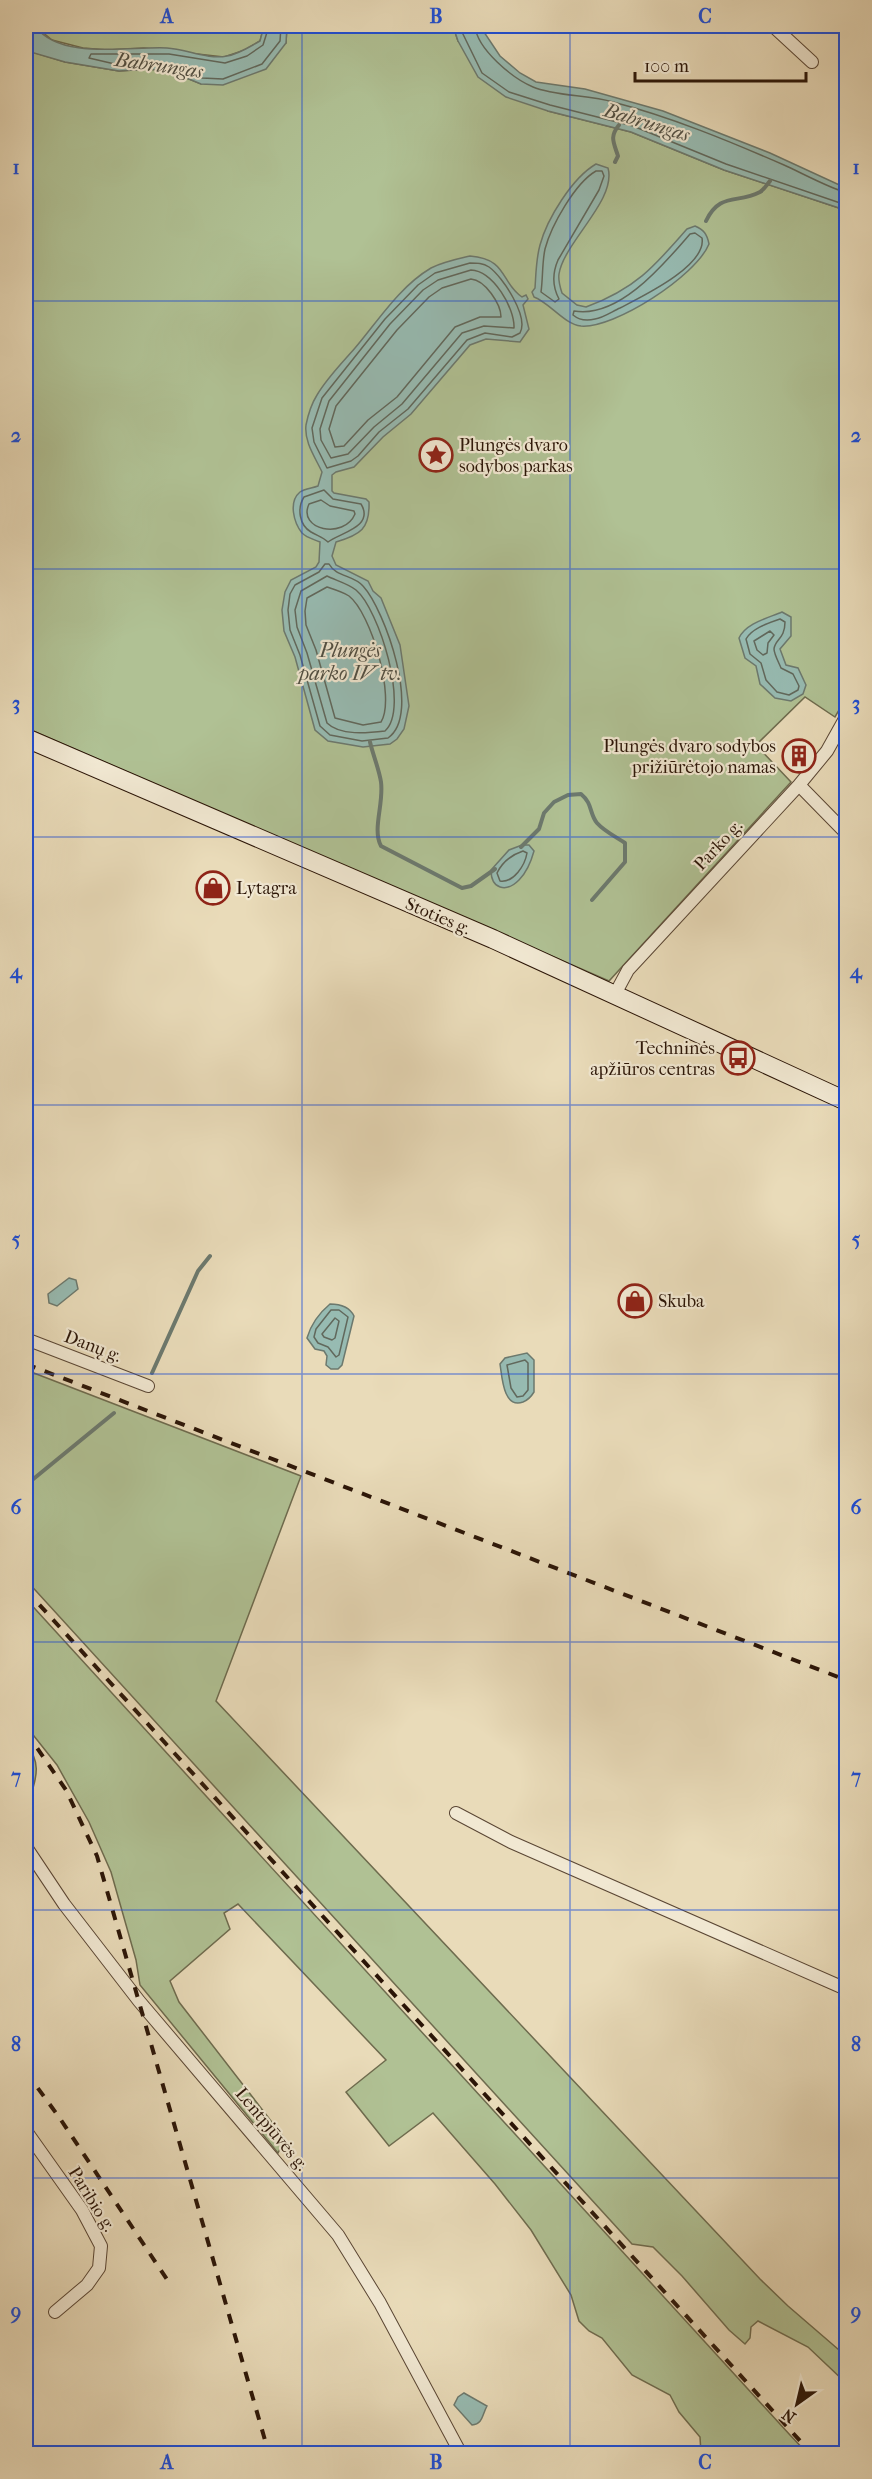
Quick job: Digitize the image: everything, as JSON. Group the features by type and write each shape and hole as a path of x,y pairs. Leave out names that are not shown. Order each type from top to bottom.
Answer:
{"main road":[{"name":"Stoties g.","path":"26,738 493,939 846,1101"}],"street":[{"path":"774,26 812,62"},
{"name":"Parko g.","path":"614,996 628,970 640,956 827,751 846,717"},
{"path":"798,785 846,832"},
{"name":"Danų g.","path":"26,1339 148,1386"},
{"path":"456,1813 511,1842 846,1989"},
{"name":"Lentpjūvės g.","path":"26,1847 63,1904 139,2001 338,2235 391,2323 461,2454"},
{"name":"Paribio g.","path":"26,2131 82,2210 101,2246 99,2268 87,2285 55,2312"}],"green space":[{"path":"35,26 264,26 260,41 245,50 224,57 144,48 108,50 83,48 52,40"},
{"name":"Plungės dvaro sodybos parkas","path":"287,26 453,26 458,41 548,111 631,132 724,170 846,212 846,698 835,717 805,697 756,745 791,782 609,981 26,728 26,50 65,62 119,71 149,69 172,72 201,84 286,43"},
{"path":"26,1370 301,1476 216,1701 760,2279 846,2356 846,2383 808,2347 758,2321 751,2327 750,2338 745,2344 729,2330 682,2276 653,2247 632,2244 26,1580"},
{"path":"26,1599 807,2453 701,2453 700,2437 679,2412 670,2395 632,2375 602,2338 589,2331 579,2321 571,2295 531,2230 495,2184 433,2113 389,2146 346,2092 386,2060 238,1904 224,1913 230,1929 170,1981 179,2002 285,2139 278,2153 140,1985 136,1960 111,1872 89,1822 57,1765 26,1726"},
{"path":"26,1743 34,1756 36,1768 35,1782 30,1797 26,1798"}],"water":[{"name":"Babrungas","path":"26,26 35,26 47,37 61,44 78,48 167,48 220,57 236,54 260,41 264,26 287,26 286,43 266,69 223,85 201,84 172,72 149,69 119,71 65,62 27,51"},
{"name":"Babrungas","path":"453,26 480,26 500,56 520,73 536,82 585,89 663,111 770,153 846,188 846,212 724,170 631,132 548,111 506,97 478,77 458,41"},
{"path":"596,164 608,168 609,180 605,194 570,248 559,274 562,293 577,305 586,307 618,293 653,266 687,229 695,226 701,229 709,244 688,271 653,298 613,319 595,325 581,326 563,318 534,297 532,292 535,288 539,250 548,223 578,179"},
{"name":"Plungės parko IV tv.","path":"470,256 482,258 497,266 515,291 522,297 526,295 528,299 523,305 529,329 520,342 486,339 470,345 411,414 383,437 354,467 332,475 334,493 366,499 369,502 368,519 362,530 336,542 332,556 336,565 368,581 373,591 381,598 400,645 409,706 404,729 390,744 363,747 328,741 315,730 295,657 284,631 282,610 285,592 291,580 316,567 319,562 320,542 302,533 293,507 296,496 300,492 318,486 322,472 307,437 308,417 315,398 325,383 409,285 431,268"},
{"path":"782,612 791,617 791,636 780,649 786,665 798,668 806,685 803,694 791,701 775,698 760,684 756,666 745,658 739,638 747,628"},
{"path":"529,845 534,851 524,874 509,887 496,885 491,870 509,850"},
{"path":"69,1278 76,1280 78,1289 57,1306 49,1303 48,1294"},
{"path":"330,1304 344,1306 354,1316 342,1365 338,1369 331,1369 326,1365 327,1356 324,1351 315,1349 307,1338 316,1320"},
{"path":"527,1353 534,1360 534,1392 523,1402 516,1403 507,1396 500,1364 505,1358"},
{"path":"464,2393 487,2406 480,2421 476,2424 472,2425 454,2405 458,2397"}],"waterway":[{"name":"Babrungas","path":"615,162 618,156 613,137 619,125"},
{"path":"706,221 711,212 723,202 752,196 760,192 770,181"},
{"path":"370,742 381,782 378,824 381,846 462,888 471,886 495,869"},
{"path":"521,847 539,829 544,813 554,802 568,795 581,794 587,801 597,823 625,843 625,862 592,900"},
{"path":"152,1373 198,1271 210,1256"},
{"path":"26,1485 114,1413"}],"railway":[{"path":"26,1364 846,1680"},
{"path":"26,1590 812,2454"},
{"path":"26,1732 66,1790 97,1856 269,2454"},
{"path":"26,2072 59,2117 170,2284"}],"place":[{"name":"Plungės dvaro sodybos parkas","path":"436,455"},
{"name":"Plungės dvaro sodybos prižiūrėtojo namas","path":"799,756"},
{"name":"Lytagra","path":"213,888"},
{"name":"Techninės apžiūros centras","path":"738,1058"},
{"name":"Skuba","path":"635,1301"}]}
